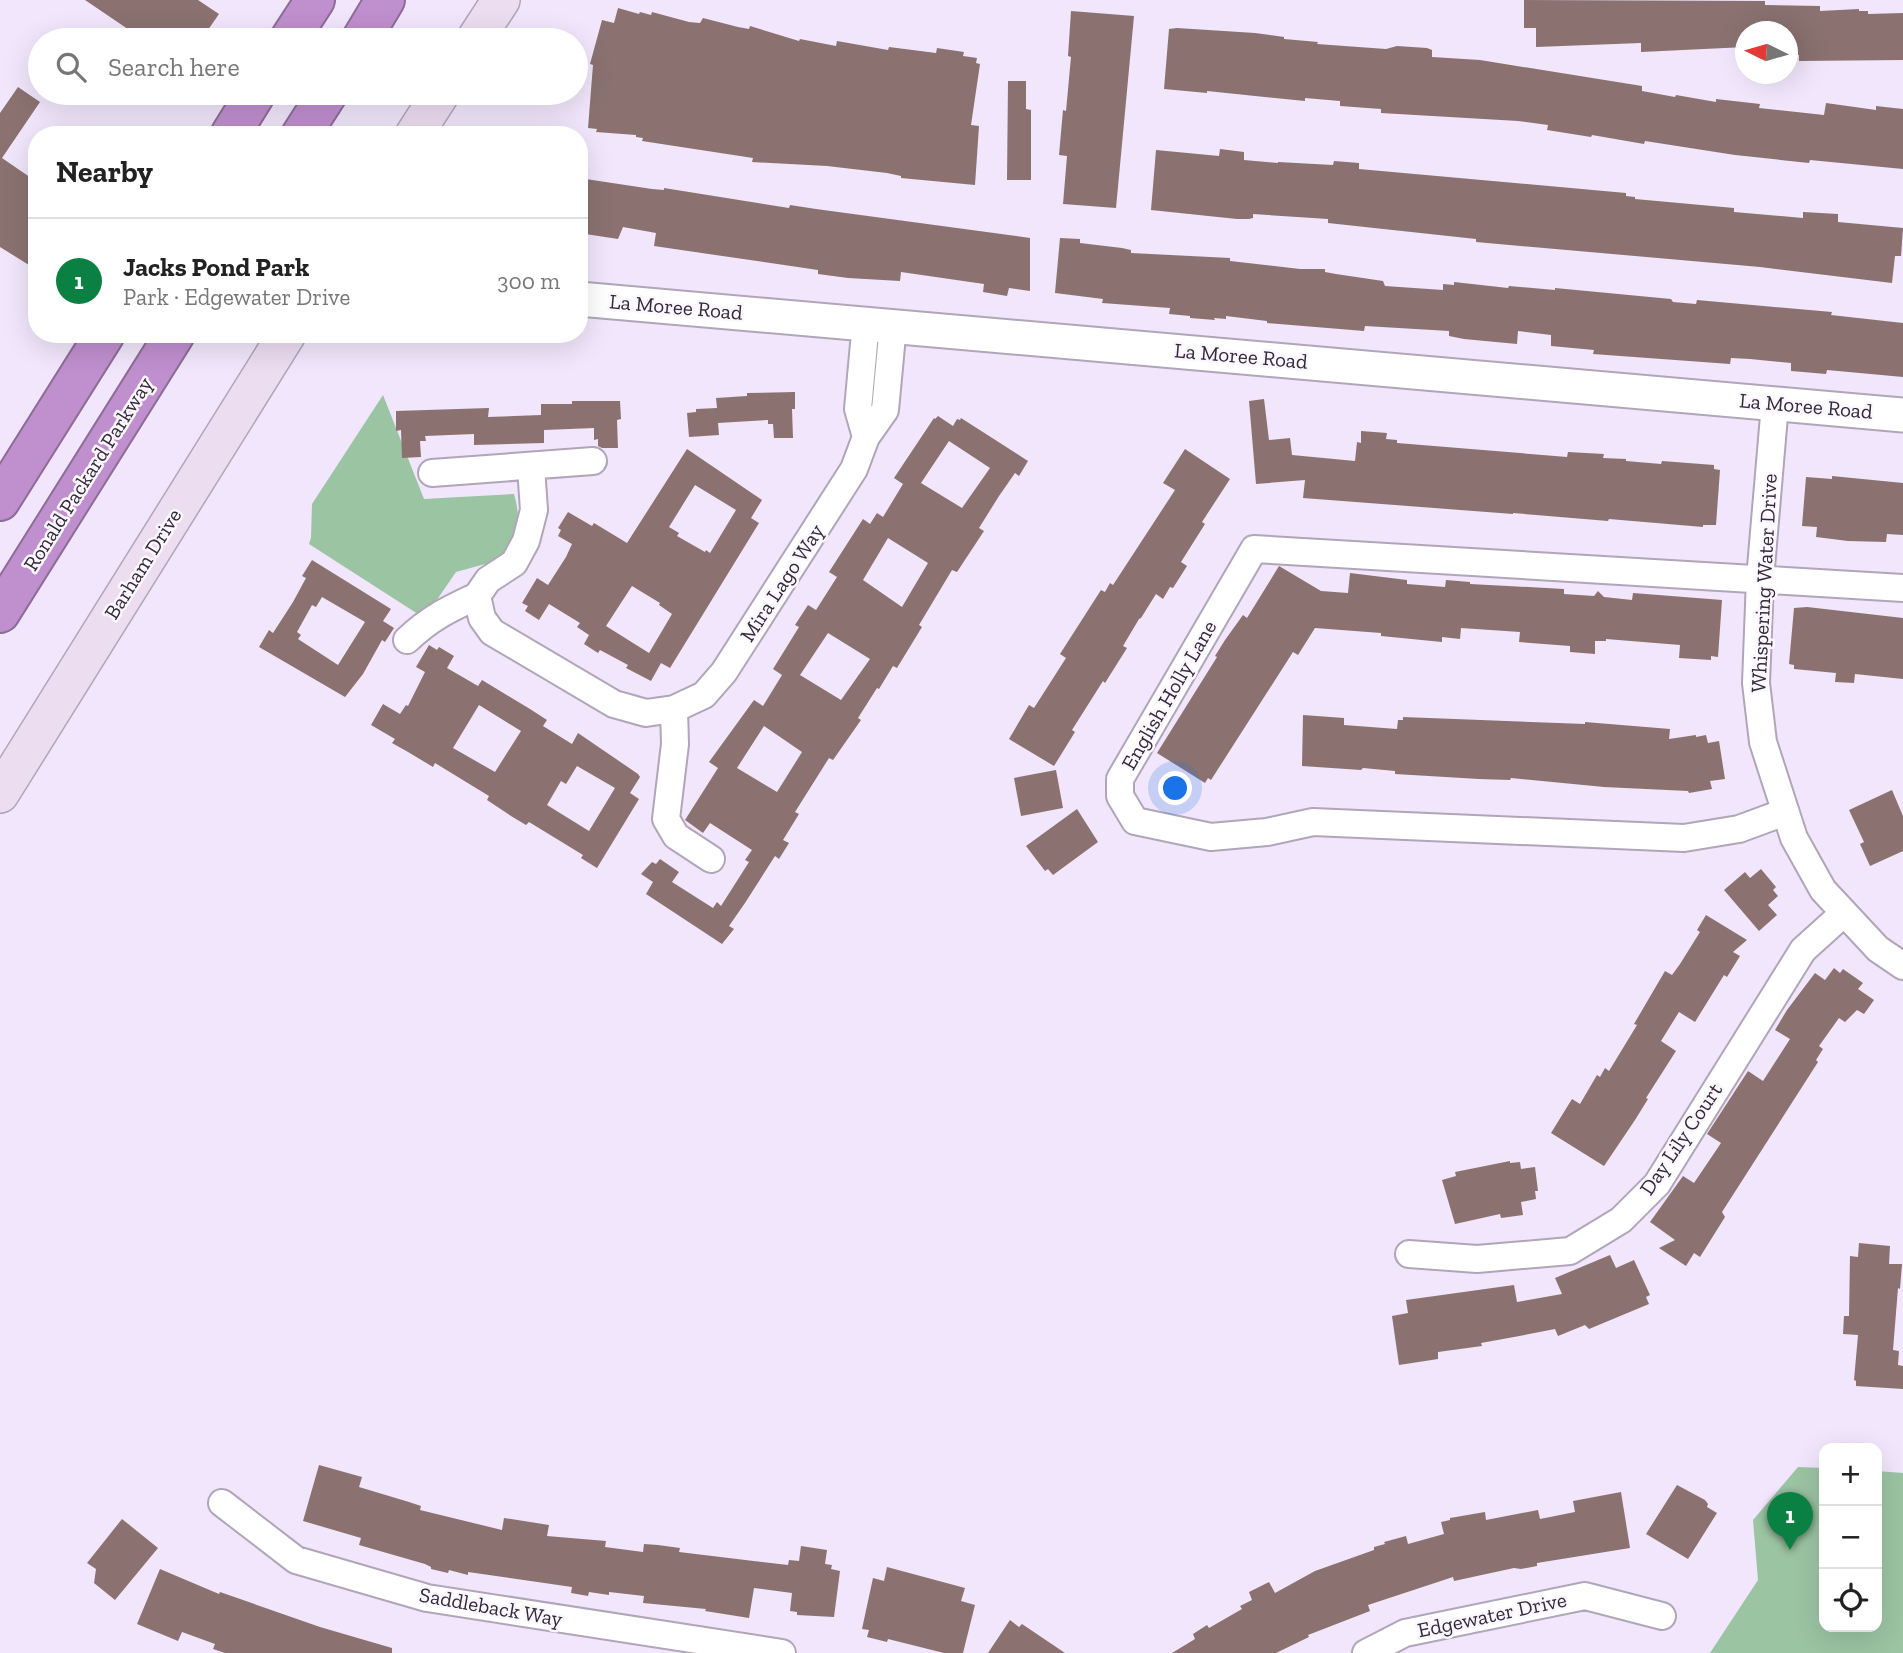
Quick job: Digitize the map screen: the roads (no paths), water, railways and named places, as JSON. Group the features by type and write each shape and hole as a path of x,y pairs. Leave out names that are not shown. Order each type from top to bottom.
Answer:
{"highway":[{"path":"296,28 314,0"},
{"path":"368,28 385,0"},
{"path":"236,126 249,105"},
{"path":"307,126 320,105"},
{"path":"0,501 99,343"},
{"name":"Ronald Packard Parkway","path":"0,613 169,343"}],"main road":[{"path":"483,28 501,0"},
{"path":"420,126 433,105"},
{"name":"Barham Drive","path":"0,794 280,343"}],"street":[{"name":"La Moree Road","path":"588,300 1903,415"},
{"name":"Mira Lago Way","path":"477,596 482,618 492,632 614,704 646,713 674,709 704,695 724,672 854,469 866,437 858,410 880,324"},
{"name":"Whispering Water Drive","path":"1775,404 1760,579 1756,682 1763,742 1794,838 1823,890 1878,949 1903,966"},
{"path":"432,472 593,461"},
{"path":"407,640 440,612 477,596 488,580 514,563 526,541 534,510 531,467"},
{"name":"English Holly Lane","path":"1760,579 1254,549 1120,779 1120,796 1135,821 1211,836 1267,832 1313,822 1684,838 1739,829 1785,812"},
{"path":"1760,579 1903,588"},
{"path":"674,709 675,744 666,819 677,836 711,859"},
{"name":"Day Lily Court","path":"1409,1254 1476,1259 1570,1251 1621,1220 1657,1184 1803,950 1843,913"},
{"name":"Saddleback Way","path":"222,1503 296,1560 427,1598 782,1653"},
{"name":"Edgewater Drive","path":"1366,1653 1405,1633 1585,1596 1662,1616"}],"place":[{"name":"Jacks Pond Park","path":"1790,1550"}]}
